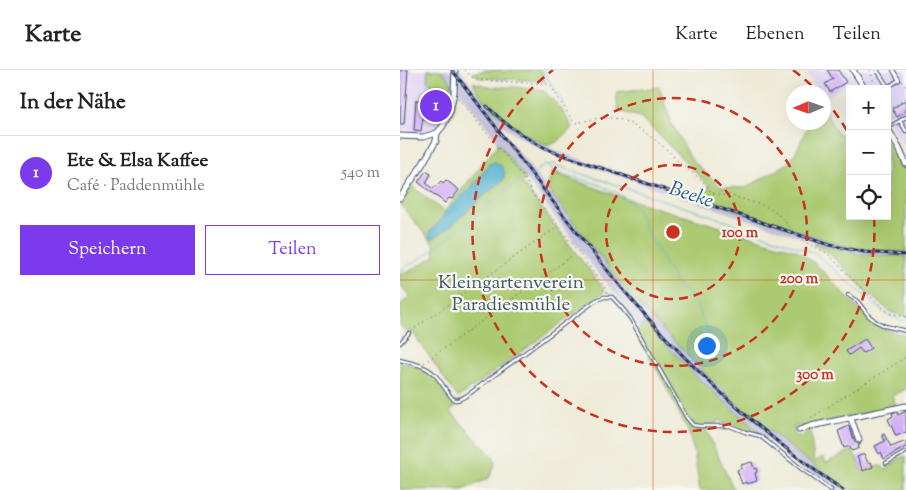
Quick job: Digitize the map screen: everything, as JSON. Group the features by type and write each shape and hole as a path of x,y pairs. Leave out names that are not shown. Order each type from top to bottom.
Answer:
{"street":[{"path":"400,136 419,137 437,133 441,129 451,109 456,70"},
{"path":"853,70 862,85"},
{"path":"890,130 906,164"},
{"path":"400,198 427,157 436,141 437,133"},
{"path":"799,430 906,406"},
{"path":"852,419 859,440"}],"lane":[{"path":"877,70 887,85"},
{"path":"891,85 899,80 892,70"},
{"path":"891,126 906,117"},
{"path":"900,121 906,131"},
{"path":"848,294 875,321 885,326 906,331"},
{"path":"400,360 431,371 451,398 456,400 462,398 595,301 600,298 612,297 630,318 690,423 699,426 730,426 760,436 831,490"},
{"path":"400,344 409,333"},
{"path":"886,463 906,452"}],"path":[{"path":"465,70 473,78 480,80 547,84 551,86 572,120 576,123 596,118 619,119 626,122 668,150 686,169 700,178 712,193 729,195 762,205 776,212 803,241 827,253 861,288 889,313 906,317"},
{"path":"870,70 875,85"},
{"path":"899,80 901,80 906,88"},
{"path":"454,95 462,101 527,182 531,192 606,289 608,297"},
{"path":"891,107 906,98"},
{"path":"891,114 896,123"},
{"path":"409,333 558,225"},
{"path":"421,366 578,252"},
{"path":"799,430 802,424 906,357"}],"shaded area":[{"path":"400,70 428,70 428,81 450,95 447,112 437,130 427,134 411,134 410,129 405,128 403,134 400,134"},
{"path":"441,70 460,70 482,99 496,112 520,131 559,152 806,234 859,249 906,252 906,256 871,255 815,243 559,156 513,133 496,120 481,104 621,283 659,326 747,413 848,490 836,490 802,467 736,413 698,378 646,324 639,328 624,305"},
{"path":"847,70 854,80 831,95 831,85 814,85 807,71"},
{"path":"859,70 906,70 906,144 903,145 891,125 891,85 868,85"}],"green space":[{"path":"428,70 441,70 452,83 450,95 427,81"},
{"path":"484,70 502,70 503,72 509,70 541,70 545,81 480,78 473,73"},
{"path":"473,82 490,87 515,87 544,91 560,107 572,127 557,142 551,144 535,140 495,112 482,97"},
{"path":"659,87 672,124 692,160 721,187 746,188 790,162 806,130 831,130 831,122 838,134 843,136 846,134 843,138 846,143 846,220 891,220 891,138 896,146 906,173 906,252 874,251 843,246 703,199 703,194 710,187 640,117 618,111 616,92"},
{"name":"Kleingartenverein Paradiesmühle","path":"498,143 526,179 522,183 603,288 604,292 458,398 411,330 407,333 400,325 400,305 410,297 400,284 400,273 408,272 435,256 434,245 400,202 412,186 444,212","holes":["489,164 503,180 451,226 429,233 445,213 476,182"]},
{"path":"552,172 618,196 796,250 817,265 867,318 880,328 906,335 906,389 892,396 897,407 801,427 795,426 793,429 796,436 803,436 810,428 814,462 823,457 826,463 852,450 863,471 881,466 886,470 901,457 906,456 906,490 848,490 747,413 633,299 547,188"},
{"path":"815,243 856,253 906,256 906,317 890,312 864,289 828,252 815,245"},
{"path":"646,324 698,378 761,434 746,431 731,424 724,424 721,420 718,420 715,424 706,425 707,432 734,490 700,490 694,452 688,431 664,382 636,334 639,328"},
{"path":"400,362 432,374 451,401 463,400 450,411 493,457 495,461 494,468 489,478 463,490 400,490"}],"water":[{"path":"495,162 502,167 505,173 503,180 451,226 432,239 430,238 429,233 445,213 476,182 489,164"}],"building":[{"path":"400,70 408,70 404,124 400,124"},
{"path":"827,70 838,70 846,82 831,91 831,85 825,84 833,79"},
{"path":"416,100 424,100 423,109 442,110 443,107 446,108 446,111 443,111 441,119 423,118 421,131 414,130"},
{"path":"906,100 906,111 897,117 892,109"},
{"path":"426,171 431,174 426,183 433,189 441,181 443,183 446,180 459,190 452,199 449,198 445,203 418,182"},
{"path":"865,339 871,348 863,353 859,348 849,355 846,351"},
{"path":"906,411 906,432 896,436 888,419 893,416 892,413 897,412 898,415"},
{"path":"849,426 855,442 861,444 858,446 859,448 852,451 849,446 844,448 838,431"},
{"path":"884,434 891,447 906,441 906,447 884,459 881,452 879,454 875,446 885,441 882,435"},
{"path":"864,454 868,463 871,462 873,467 863,471 857,457"},
{"path":"752,462 754,469 756,468 757,481 742,484 737,470 742,468 741,465"}],"waterway":[{"path":"544,70 567,109"},
{"name":"Beeke","path":"535,172 544,165 552,164 709,215 815,253 887,315 906,322"},
{"path":"548,166 556,172 597,184 620,194 636,207 646,230 678,286 698,306 707,327 712,359"},
{"name":"Beeke","path":"400,269 432,251 520,179"}],"railway":[{"path":"452,70 586,244 655,326 731,402 786,448 843,490"},
{"path":"487,106 518,132 554,152 829,245 864,252 906,255"}],"place":[{"name":"Ete & Elsa Kaffee","path":"436,106"}]}
